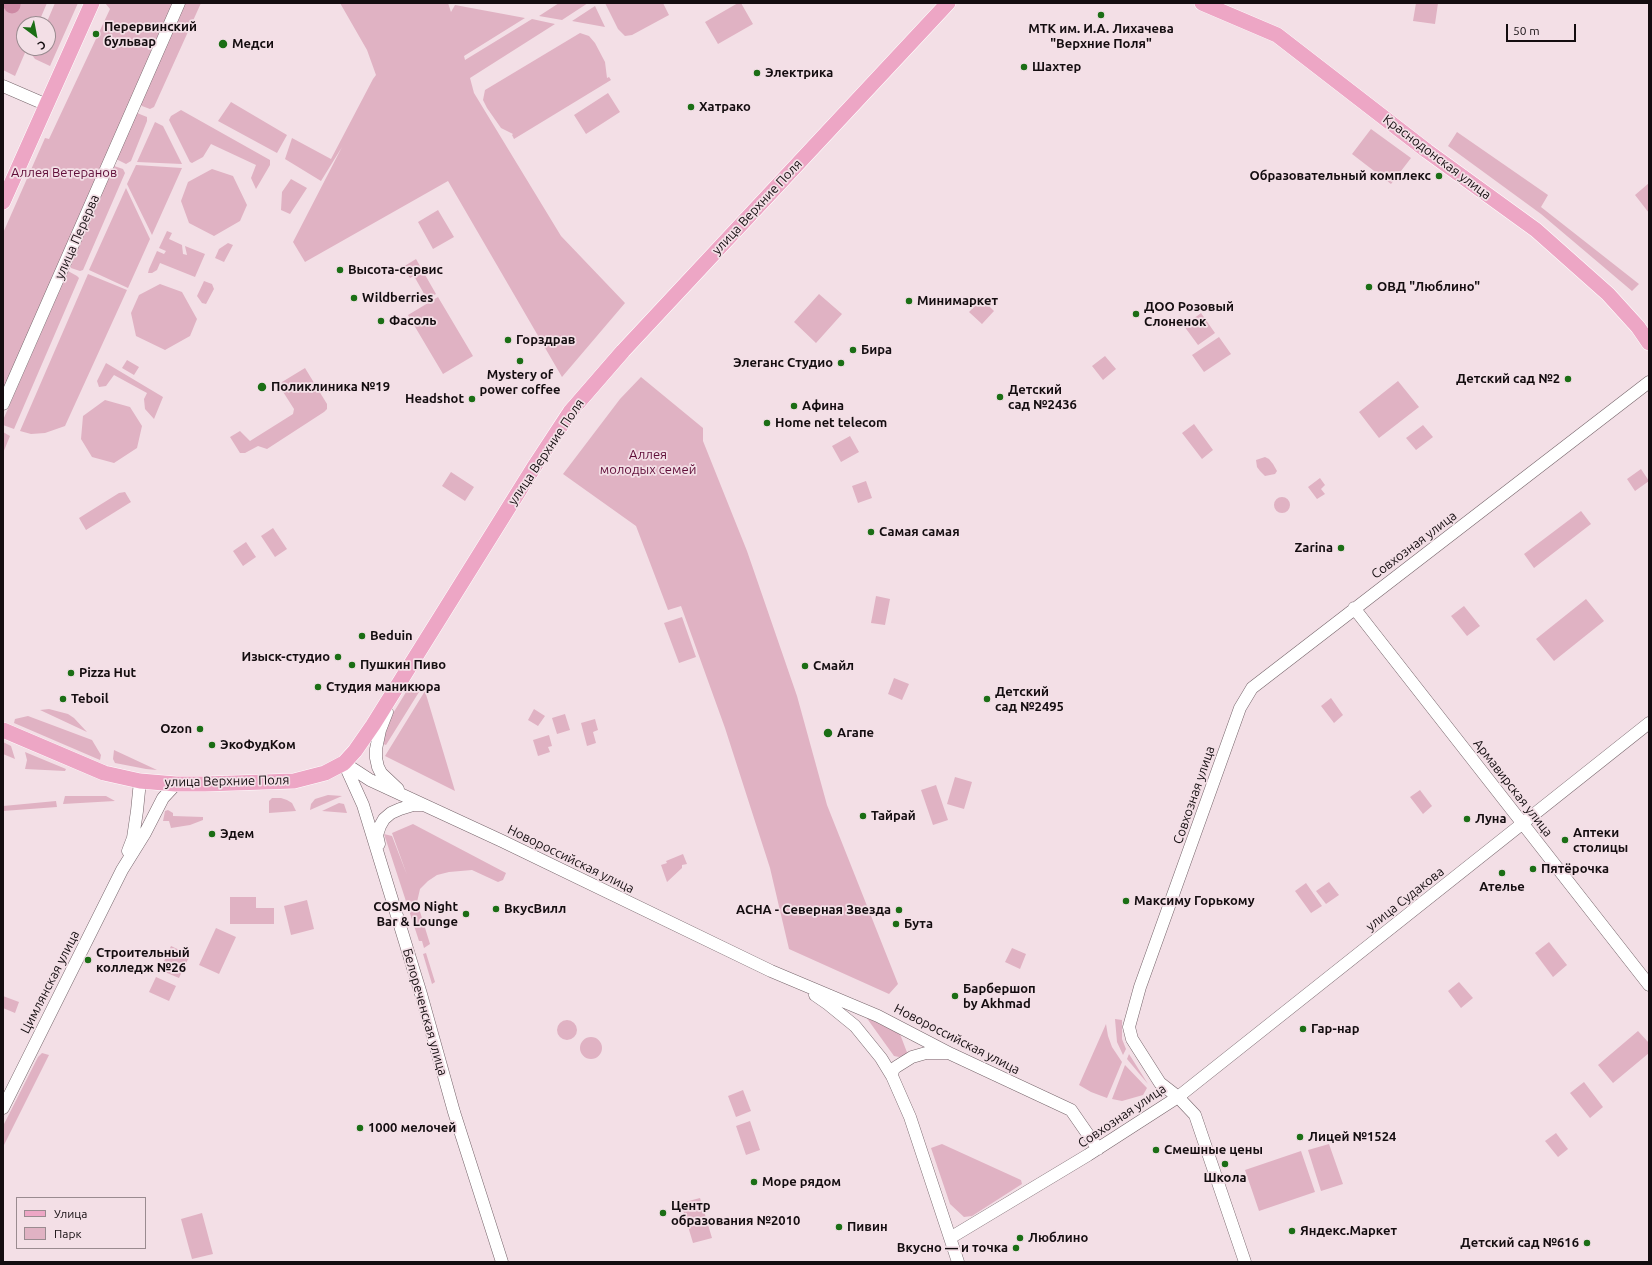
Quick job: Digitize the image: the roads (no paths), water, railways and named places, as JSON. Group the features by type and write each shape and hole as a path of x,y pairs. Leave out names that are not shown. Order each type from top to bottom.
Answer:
{"main road":[{"path":"3,202 92,3"},
{"name":"улица Верхние Поля","path":"140,781 176,784 294,781 325,773 344,763 366,735 395,692 534,467 570,412 623,351 948,3"},
{"name":"Краснодонская улица","path":"1202,3 1277,35 1428,151 1536,230 1608,294 1638,327 1649,343"},
{"path":"3,730 104,772 140,781"}],"street":[{"name":"улица Перерва","path":"3,404 179,3"},
{"path":"3,86 47,105"},
{"name":"Совхозная улица","path":"950,1238 1098,1149 1178,1097 1160,1083 1132,1039 1129,1027 1140,987 1222,756 1240,708 1252,688 1649,382"},
{"name":"Армавирская улица","path":"1354,608 1649,985"},
{"path":"395,692 380,730 376,749 376,758 381,773 410,799"},
{"name":"улица Судакова","path":"1178,1097 1649,723"},
{"name":"Новороссийская улица","path":"344,763 370,780 786,978 878,1016 951,1054 1071,1110 1098,1149"},
{"name":"Белореченская улица","path":"344,763 363,806 381,862 423,999 454,1112 502,1262"},
{"name":"Цимлянская улица","path":"122,870 133,838 140,781"},
{"name":"Цимлянская улица","path":"3,1108 122,870 145,833 163,798 176,784"},
{"path":"381,862 378,835 380,826 384,819 391,813 400,809 413,805 424,805"},
{"name":"Новороссийская улица","path":"786,978 828,1004 855,1026 881,1058 899,1090 910,1117 950,1238"},
{"path":"892,1076 896,1067 912,1058 926,1053 951,1054"},
{"path":"1178,1097 1195,1115 1245,1262"},
{"path":"950,1238 958,1262"}],"place":[{"name":"МТК им. И.А. Лихачева \"Верхние Поля\"","path":"1101,15"},
{"name":"Перервинский бульвар","path":"96,34"},
{"name":"Медси","path":"223,44"},
{"name":"Шахтер","path":"1024,67"},
{"name":"Электрика","path":"757,73"},
{"name":"Хатрако","path":"691,107"},
{"name":"Образовательный комплекс","path":"1439,176"},
{"name":"Высота-сервис","path":"340,270"},
{"name":"ОВД \"Люблино\"","path":"1369,287"},
{"name":"Wildberries","path":"354,298"},
{"name":"Минимаркет","path":"909,301"},
{"name":"ДОО Розовый Слоненок","path":"1136,314"},
{"name":"Фасоль","path":"381,321"},
{"name":"Горздрав","path":"508,340"},
{"name":"Бира","path":"853,350"},
{"name":"Mystery of power coffee","path":"520,361"},
{"name":"Элеганс Студио","path":"841,363"},
{"name":"Детский сад №2","path":"1568,379"},
{"name":"Поликлиника №19","path":"262,387"},
{"name":"Детский сад №2436","path":"1000,397"},
{"name":"Headshot","path":"472,399"},
{"name":"Афина","path":"794,406"},
{"name":"Home net telecom","path":"767,423"},
{"name":"Самая самая","path":"871,532"},
{"name":"Zarina","path":"1341,548"},
{"name":"Beduin","path":"362,636"},
{"name":"Изыск-студио","path":"338,657"},
{"name":"Пушкин Пиво","path":"352,665"},
{"name":"Смайл","path":"805,666"},
{"name":"Pizza Hut","path":"71,673"},
{"name":"Студия маникюра","path":"318,687"},
{"name":"Teboil","path":"63,699"},
{"name":"Детский сад №2495","path":"987,699"},
{"name":"Ozon","path":"200,729"},
{"name":"Агапе","path":"828,733"},
{"name":"ЭкоФудКом","path":"212,745"},
{"name":"Тайрай","path":"863,816"},
{"name":"Луна","path":"1467,819"},
{"name":"Эдем","path":"212,834"},
{"name":"Аптеки столицы","path":"1565,840"},
{"name":"Пятёрочка","path":"1533,869"},
{"name":"Ателье","path":"1502,873"},
{"name":"Максиму Горькому","path":"1126,901"},
{"name":"ВкусВилл","path":"496,909"},
{"name":"АСНА - Северная Звезда","path":"899,910"},
{"name":"COSMO Night Bar & Lounge","path":"466,914"},
{"name":"Бута","path":"896,924"},
{"name":"Строительный колледж №26","path":"88,960"},
{"name":"Барбершоп by Akhmad","path":"955,996"},
{"name":"Гар-нар","path":"1303,1029"},
{"name":"1000 мелочей","path":"360,1128"},
{"name":"Лицей №1524","path":"1300,1137"},
{"name":"Смешные цены","path":"1156,1150"},
{"name":"Школа","path":"1225,1164"},
{"name":"Море рядом","path":"754,1182"},
{"name":"Центр образования №2010","path":"663,1213"},
{"name":"Пивин","path":"839,1227"},
{"name":"Яндекс.Маркет","path":"1292,1231"},
{"name":"Люблино","path":"1020,1238"},
{"name":"Детский сад №616","path":"1587,1243"},
{"name":"Вкусно — и точка","path":"1016,1248"}],"park label":[{"name":"Аллея Ветеранов","path":"64,173"},
{"name":"Аллея молодых семей","path":"648,462"}]}
